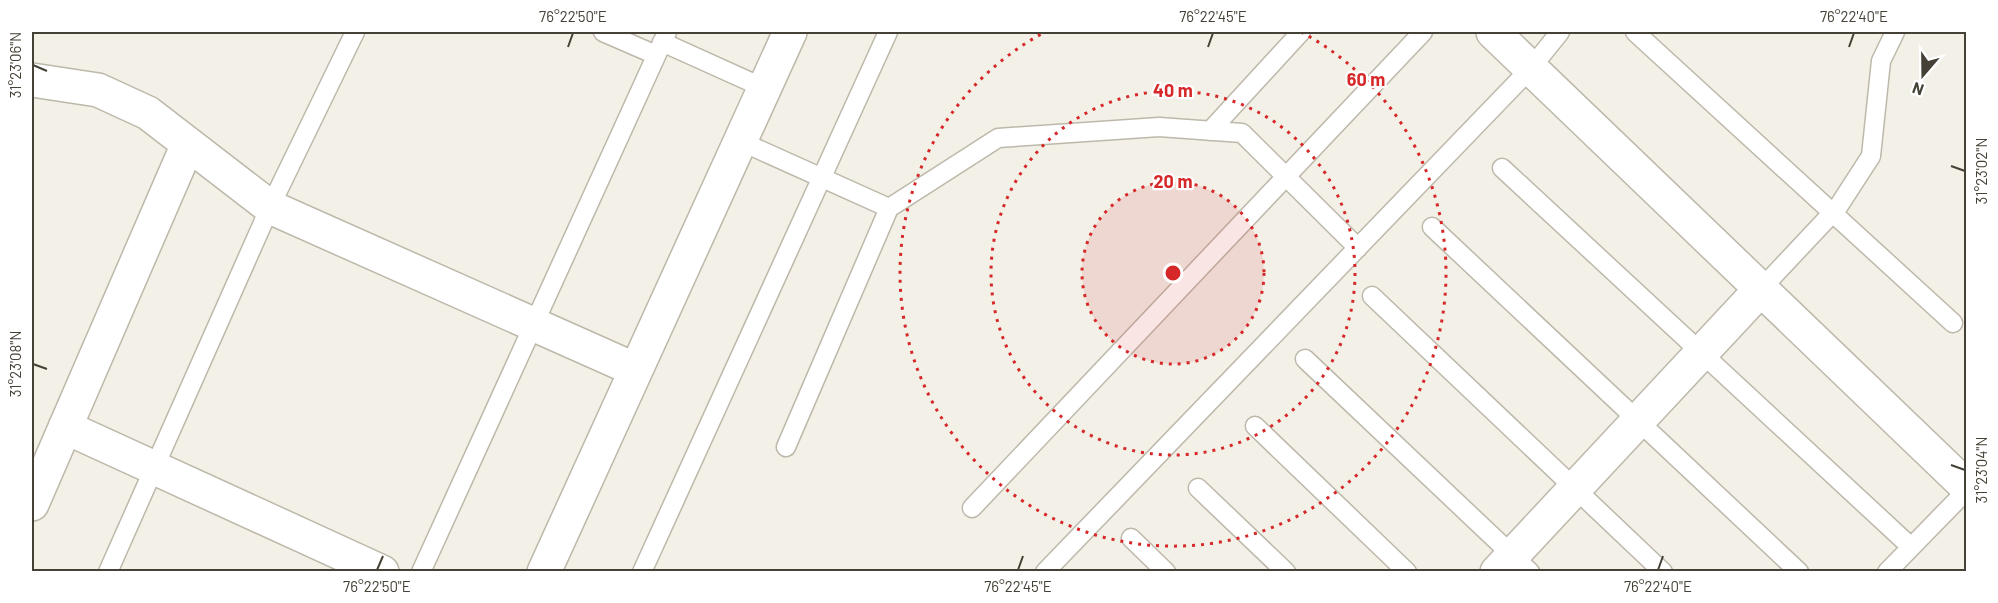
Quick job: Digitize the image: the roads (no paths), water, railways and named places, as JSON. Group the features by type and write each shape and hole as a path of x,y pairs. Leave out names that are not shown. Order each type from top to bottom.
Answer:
{"street":[{"path":"544,572 790,32"},
{"path":"1493,32 1966,486"},
{"path":"32,80 98,90 148,113 270,207 636,370"},
{"path":"32,504 188,144"},
{"path":"1513,566 1575,489 1761,289"},
{"path":"65,426 382,572"}],"lane":[{"path":"108,572 270,207 355,32"},
{"path":"603,32 662,43 764,88"},
{"path":"642,572 888,32"},
{"path":"1210,131 1301,32"},
{"path":"972,508 1423,32"},
{"path":"1045,572 1531,68 1560,32"},
{"path":"1635,32 1953,323"},
{"path":"1761,289 1833,213 1872,156 1881,61 1895,32"},
{"path":"1881,61 1906,32"},
{"path":"421,572 662,43"},
{"path":"786,447 889,208 998,138 1158,127 1242,133 1358,248"},
{"path":"741,141 889,208"},
{"path":"1502,168 1911,547"},
{"path":"1432,227 1799,572"},
{"path":"1372,296 1663,572"},
{"path":"1305,359 1513,566"},
{"path":"1255,426 1407,572"},
{"path":"1198,488 1286,572"},
{"path":"1887,572 1966,491"},
{"path":"1131,538 1166,572"}]}
